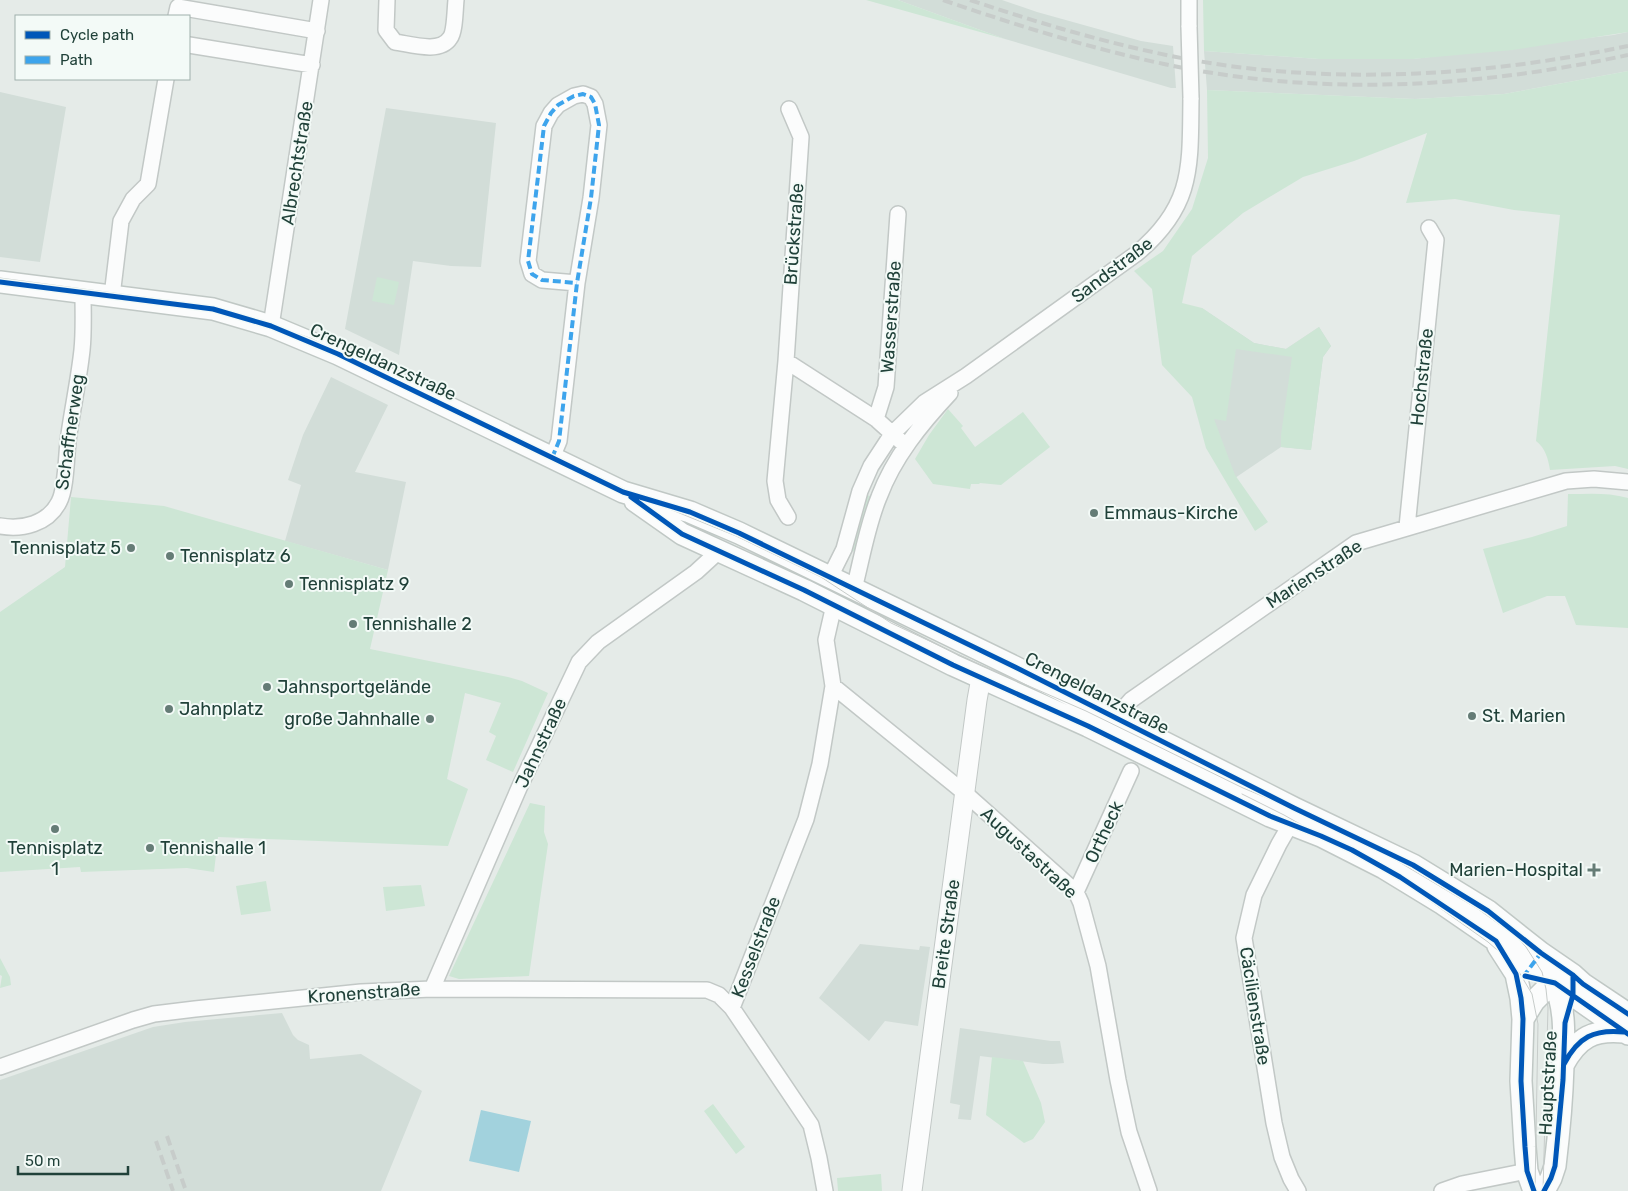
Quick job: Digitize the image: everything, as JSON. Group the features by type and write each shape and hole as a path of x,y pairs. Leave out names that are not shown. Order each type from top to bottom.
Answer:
{"main road":[{"name":"Crengeldanzstraße","path":"0,282 213,310 271,326 338,354 623,492 690,512 739,533 1116,717 1292,816 1321,836 1384,868 1495,933 1541,953 1555,983"},
{"name":"Crengeldanzstraße","path":"623,492 682,534 720,550 904,642 1292,816"},
{"path":"720,550 739,533"},
{"path":"830,577 834,606"},
{"path":"834,606 854,589"},
{"path":"967,643 982,678"},
{"name":"Crengeldanzstraße","path":"1495,933 1555,983"},
{"path":"1495,933 1516,974 1522,998 1523,1019"},
{"path":"1541,953 1573,974 1627,1027"},
{"path":"1555,983 1573,982 1583,984"},
{"path":"1555,983 1627,1027"},
{"name":"Hauptstraße","path":"1534,1191 1527,1171 1522,1081 1523,1019 1534,1001 1555,983 1564,1023 1563,1065 1555,1166 1544,1191"},
{"path":"1563,1065 1575,1047 1591,1034 1627,1027"}],"street":[{"name":"Albrechtstraße","path":"271,326 322,0"},
{"path":"371,0 386,1 386,30 395,42 431,47 443,45 451,37 456,0"},
{"name":"Sandstraße","path":"830,577 844,549 860,491 871,466 892,434 925,402 966,376 1136,254 1160,232 1172,216 1182,197 1190,156 1189,0"},
{"path":"176,15 178,7 317,31"},
{"path":"190,45 312,65"},
{"path":"112,296 121,221 133,199 148,184 166,80"},
{"path":"552,458 559,441 577,283 591,198 598,125 596,104 591,97 583,94 574,96 558,105 544,126 528,261 532,274 542,280 577,283"},
{"name":"Brückstraße","path":"788,517 778,500 775,481 786,361 800,137 789,109"},
{"name":"Wasserstraße","path":"876,419 886,387 898,214"},
{"name":"Hochstraße","path":"1407,527 1436,240 1429,228"},
{"name":"Schaffnerweg","path":"0,526 10,528 29,527 46,518 60,502 82,349 83,292"},
{"path":"786,361 876,419 906,446"},
{"name":"Sandstraße","path":"854,589 879,497 906,446 933,411 966,376"},
{"name":"Marienstraße","path":"1088,726 1116,717 1131,700 1356,543 1566,481 1594,479 1628,482"},
{"name":"Jahnstraße","path":"432,989 519,788 579,662 598,642 696,572 720,550"},
{"path":"833,686 826,640 834,606"},
{"name":"Breite Straße","path":"912,1191 977,700 982,678"},
{"name":"Augustastraße","path":"833,686 966,794 1076,892 1081,903 1098,966 1129,1132 1149,1191"},
{"name":"Kesselstraße","path":"825,1191 820,1158 811,1125 732,1008 806,819 820,764 833,686"},
{"name":"Ortheck","path":"1076,892 1131,771"},
{"name":"Cäcilienstraße","path":"1292,816 1254,895 1244,938 1274,1123 1282,1157 1298,1191"},
{"name":"Kronenstraße","path":"0,1067 154,1014 361,992 432,989 613,988 707,990 719,995 732,1008"},
{"path":"1442,1191 1462,1184 1527,1171"}],"shaded area":[{"path":"898,0 1002,0 1037,12 1141,41 1173,46 1176,88 1005,39"},
{"path":"1628,32 1628,71 1504,94 1415,99 1207,90 1204,51 1319,59 1413,59"},
{"path":"0,92 66,107 40,262 0,257"},
{"path":"386,108 496,123 481,267 451,266 413,261 399,355 345,329"},
{"path":"1202,308 1254,343 1286,349 1319,327 1331,346 1323,357 1311,450 1281,447 1235,478 1211,414"},
{"path":"331,377 388,405 355,472 406,482 388,570 285,541 301,485 288,480 303,435"},
{"path":"860,944 919,950 920,946 930,947 918,1026 885,1021 869,1041 819,998"},
{"path":"282,1013 293,1035 298,1040 309,1045 310,1059 361,1054 422,1091 381,1191 0,1191 0,1080 153,1027 185,1022"},
{"path":"960,1028 1060,1041 1064,1063 1043,1064 980,1056 971,1120 958,1119 960,1105 950,1103"}],"green space":[{"path":"866,0 898,0 1005,39"},
{"path":"1203,0 1628,0 1628,32 1513,50 1413,59 1319,59 1204,51"},
{"path":"1628,71 1628,469 1615,466 1550,470 1544,451 1536,441 1560,215 1514,210 1455,199 1406,203 1427,133 1354,161 1303,177 1243,213 1192,256 1182,303 1202,308 1254,343 1286,349 1319,327 1331,346 1323,357 1311,450 1281,447 1292,357 1236,349 1226,421 1214,419 1235,475 1268,522 1255,531 1206,448 1192,397 1162,365 1152,289 1134,271 1163,251 1192,209 1208,158 1207,90 1415,99 1504,94"},
{"path":"377,277 399,282 394,305 372,301"},
{"path":"948,409 963,426 961,428 975,447 1023,412 1050,447 1001,485 971,484 970,489 933,484 915,459 929,435"},
{"path":"1568,494 1606,494 1628,498 1628,628 1576,625 1565,596 1547,596 1503,613 1483,549 1567,526"},
{"path":"867,495 870,496 856,552 852,551 859,519"},
{"name":"Jahnsportgelände","path":"71,497 164,506 388,570 370,649 508,677 548,693 513,772 486,760 496,736 489,732 501,703 465,693 447,779 468,789 448,846 218,837 214,872 187,868 81,872 80,867 0,872 0,612 65,567"},
{"path":"530,803 545,806 544,832 548,844 529,976 459,979 449,976"},
{"path":"266,881 271,911 241,915 236,886"},
{"path":"421,885 425,906 386,911 383,887"},
{"path":"0,958 10,977 11,985 0,988 2,976 0,975"},
{"path":"992,1057 1023,1061 1041,1103 1045,1122 1033,1139 1024,1143 986,1115"},
{"path":"713,1104 745,1147 736,1154 704,1111"},
{"path":"881,1174 882,1191 838,1191 837,1178"}],"water":[{"path":"481,1110 531,1121 519,1172 469,1161"}],"tram line":[{"path":"0,278 189,303 252,318 310,338 645,499 736,536 821,577 891,623 1086,711 1243,788 1320,820 1384,853 1478,909 1514,935 1526,947 1542,972 1548,1008 1543,1191"},
{"path":"1242,794 1284,815 1406,884 1488,942 1519,972 1532,994 1538,1024 1535,1191"}],"railway":[{"path":"943,0 1053,35 1136,58 1222,74 1280,81 1338,84 1455,81 1513,75 1628,55"},
{"path":"970,0 1069,31 1169,56 1237,67 1286,72 1384,75 1433,73 1531,63 1628,46"},
{"path":"167,1136 186,1191"},
{"path":"156,1141 173,1191"}],"marked path":[{"path":"552,458 559,441 577,283 591,198 599,125 595,104 591,97 583,94 574,96 558,105 544,126 528,261 532,274 542,280 577,283"},
{"path":"1523,977 1541,953"}],"cycle path":[{"path":"0,282 213,309 271,326 338,354 623,492 690,512 739,533 1015,667 1294,808 1413,865 1488,911 1583,984 1628,1014"},
{"path":"631,497 682,534 804,590 953,665 1088,726 1270,816 1352,850 1400,877 1496,941 1516,974 1521,998 1523,1019 1521,1081 1525,1147 1527,1171 1534,1191"},
{"path":"1544,1191 1555,1166 1563,1080 1565,1023 1573,995 1573,975"},
{"path":"1525,976 1555,983 1628,1034"},
{"path":"1564,1064 1575,1047 1588,1037 1604,1032 1624,1032"}],"place":[{"name":"Emmaus-Kirche","path":"1094,513"},
{"name":"Tennisplatz 5","path":"131,548"},
{"name":"Tennisplatz 6","path":"170,556"},
{"name":"Tennisplatz 9","path":"289,584"},
{"name":"Tennishalle 2","path":"353,624"},
{"name":"Jahnsportgelände","path":"267,687"},
{"name":"Jahnplatz","path":"169,709"},
{"name":"St. Marien","path":"1472,716"},
{"name":"große Jahnhalle","path":"430,719"},
{"name":"Tennisplatz 1","path":"55,829"},
{"name":"Tennishalle 1","path":"150,848"},
{"name":"Marien-Hospital","path":"1594,870"}]}
